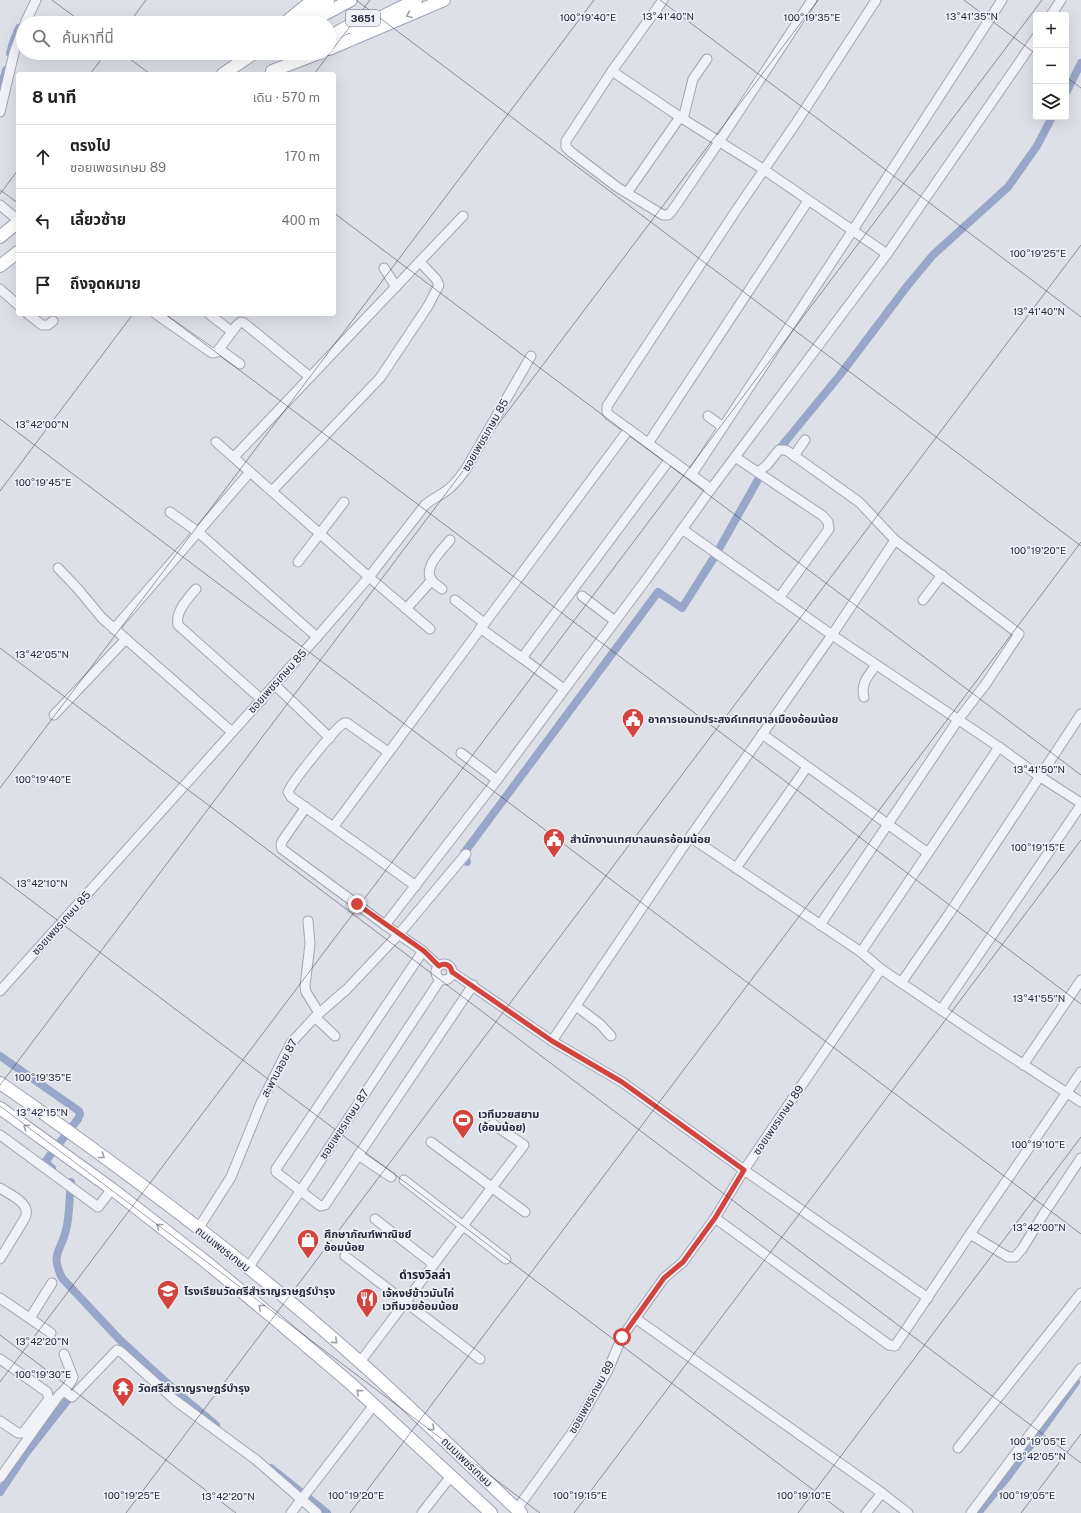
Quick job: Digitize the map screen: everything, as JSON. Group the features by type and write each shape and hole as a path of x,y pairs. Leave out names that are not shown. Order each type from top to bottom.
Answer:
{"main road":[{"path":"293,16 312,0"},
{"path":"304,16 328,0"},
{"name":"3651","path":"321,16 351,0"},
{"name":"3651","path":"336,33 397,0"},
{"path":"336,40 416,0"},
{"path":"336,46 444,0"},
{"path":"226,72 244,60"},
{"path":"271,72 290,60"},
{"path":"271,72 295,60"},
{"path":"272,72 302,60"},
{"path":"0,237 16,223"},
{"path":"0,266 16,254"},
{"name":"ถนนเพชรเกษม","path":"0,1083 67,1130 198,1229 316,1324 360,1362 519,1511"},
{"name":"ถนนเพชรเกษม","path":"1,1111 112,1189 206,1262 303,1342 491,1513"},
{"path":"206,1262 218,1245"},
{"path":"235,1286 248,1268"},
{"path":"303,1342 316,1324"}],"street":[{"path":"28,16 36,0"},
{"path":"663,0 612,71 566,142 566,147 571,152 627,193 663,215 672,211 812,0"},
{"path":"711,489 649,442 609,415 607,412 607,406 763,169 796,123 876,0"},
{"path":"692,474 1002,0"},
{"path":"1054,12 1062,0"},
{"path":"385,925 497,780 711,489 887,254 1033,42"},
{"path":"0,112 16,47"},
{"path":"627,193 682,118 694,79 707,59"},
{"path":"612,71 682,118 763,169 887,254"},
{"path":"649,442 808,201"},
{"path":"0,205 16,219"},
{"path":"234,457 463,216"},
{"path":"272,491 380,378 428,306 439,285 436,279 420,262"},
{"path":"384,268 396,287"},
{"path":"0,289 16,303"},
{"path":"31,316 42,325 48,325 53,321"},
{"path":"159,316 210,352 214,353 219,349 232,330 239,323 244,323 310,377"},
{"path":"212,316 232,330"},
{"path":"219,349 240,364"},
{"name":"ซอยเพชรเกษม 85","path":"0,991 262,700 369,577 426,505 458,481 530,356"},
{"path":"708,416 723,427"},
{"path":"334,826 629,429"},
{"path":"794,456 805,440"},
{"path":"216,442 430,629"},
{"path":"758,472 779,450 785,450 859,502 895,540 1019,634 985,686 958,720 820,925"},
{"path":"735,457 823,516 828,522 829,529 779,598"},
{"path":"522,658 670,459"},
{"path":"114,629 250,472"},
{"path":"298,562 344,502"},
{"path":"170,512 198,532 317,636"},
{"path":"682,530 832,635 999,746 1039,776 1081,804 941,1010"},
{"path":"442,589 432,580 430,566 450,540"},
{"path":"552,1041 690,837 832,635 895,540"},
{"path":"58,568 102,618 232,732"},
{"path":"923,600 942,576"},
{"path":"406,609 432,580"},
{"path":"196,589 184,604 179,614 177,621 178,625 262,700"},
{"path":"582,596 615,621"},
{"path":"455,600 482,626 564,689"},
{"path":"54,715 126,639"},
{"path":"864,697 862,691 863,685 876,665"},
{"path":"275,685 330,738"},
{"path":"901,983 949,914 1081,714"},
{"path":"388,752 346,723 341,724 288,792 291,797 334,826 416,886"},
{"path":"762,734 928,853"},
{"path":"860,952 999,746"},
{"path":"461,753 497,780"},
{"path":"736,868 807,767"},
{"path":"306,807 283,840 282,849 385,925 424,951 439,966"},
{"path":"690,837 860,952 901,983 1081,1102"},
{"name":"สะพานลอย 87","path":"198,1229 231,1177 259,1107 291,1043 317,1015 347,989 399,934 466,854"},
{"path":"308,921 310,944 305,986 306,992 317,1015 335,1036"},
{"path":"424,951 276,1169 276,1172 283,1178 301,1190 319,1205 325,1205 473,985"},
{"path":"452,972 451,977 447,980 440,980 436,973 439,966 444,964 448,965 452,972 473,985 552,1041 622,1082 744,1170 928,1298"},
{"name":"ซอยเพชรเกษม 89","path":"519,1511 574,1430 608,1370 622,1337 664,1278 683,1262 715,1218 744,1170 881,969"},
{"name":"ซอยเพชรเกษม 87","path":"248,1268 440,980"},
{"path":"1023,1065 1081,980"},
{"path":"576,1006 600,1024 612,1036"},
{"path":"715,1218 892,1346 895,1346 1081,1072"},
{"path":"360,1362 524,1145 493,1124"},
{"path":"0,1135 98,1207 112,1189"},
{"path":"431,1142 525,1212"},
{"path":"358,1155 391,1177"},
{"path":"970,1234 1008,1257 1015,1258 1081,1158"},
{"path":"404,1180 506,1259"},
{"path":"0,1188 24,1205 27,1213 0,1259"},
{"path":"375,1219 433,1264"},
{"path":"345,1256 480,1359"},
{"path":"30,1318 52,1283"},
{"path":"958,1448 1081,1293"},
{"path":"0,1298 51,1333"},
{"path":"635,1318 908,1513"},
{"path":"0,1478 59,1395 67,1394 116,1350 120,1350 181,1405 304,1496 317,1513"},
{"path":"64,1354 73,1377 67,1394"},
{"path":"0,1359 47,1392 49,1399 23,1433 18,1433 0,1421"},
{"path":"971,1513 1081,1368"},
{"path":"291,1513 374,1405"},
{"path":"422,1513 451,1476"},
{"path":"866,1513 882,1493"}],"waterway":[{"path":"10,53 16,35"},
{"path":"1069,87 1081,63"},
{"path":"0,92 6,70"},
{"path":"776,453 840,375 908,285 933,255 1008,187 1037,146 1050,120"},
{"path":"467,862 464,853 658,592 682,608 715,556 764,469"},
{"path":"0,1056 79,1111 80,1114 78,1119 45,1162 52,1168"},
{"path":"71,1182 67,1224 57,1258 57,1263 62,1278 120,1340 180,1395 216,1425"},
{"path":"978,1513 1009,1475 1076,1382"},
{"path":"0,1492 26,1453 74,1392"},
{"path":"271,1468 327,1513"}],"place":[{"name":"อาคารเอนกประสงค์เทศบาลเมืองอ้อมน้อย","path":"633,738"},
{"name":"สำนักงานเทศบาลนครอ้อมน้อย","path":"554,858"},
{"name":"เวทีมวยสยาม (อ้อมน้อย)","path":"463,1140"},
{"name":"ศึกษาภัณฑ์พาณิชย์ อ้อมน้อย","path":"308,1260"},
{"name":"โรงเรียนวัดศรีสําราญราษฎร์บํารุง","path":"168,1310"},
{"name":"เจ้หงษ์ข้าวมันไก่ เวทีมวยอ้อมน้อย","path":"367,1318"},
{"name":"วัดศรีสําราญราษฎร์บํารุง","path":"123,1408"}],"district":[{"name":"ดำรงวิลล่า","path":"425,1275"}],"route":[{"path":"357,904 424,951 439,966 441,964 448,965 452,969 452,972 473,985 552,1041 622,1082 649,1103 744,1170 715,1218 683,1262 664,1278 622,1337"}]}
